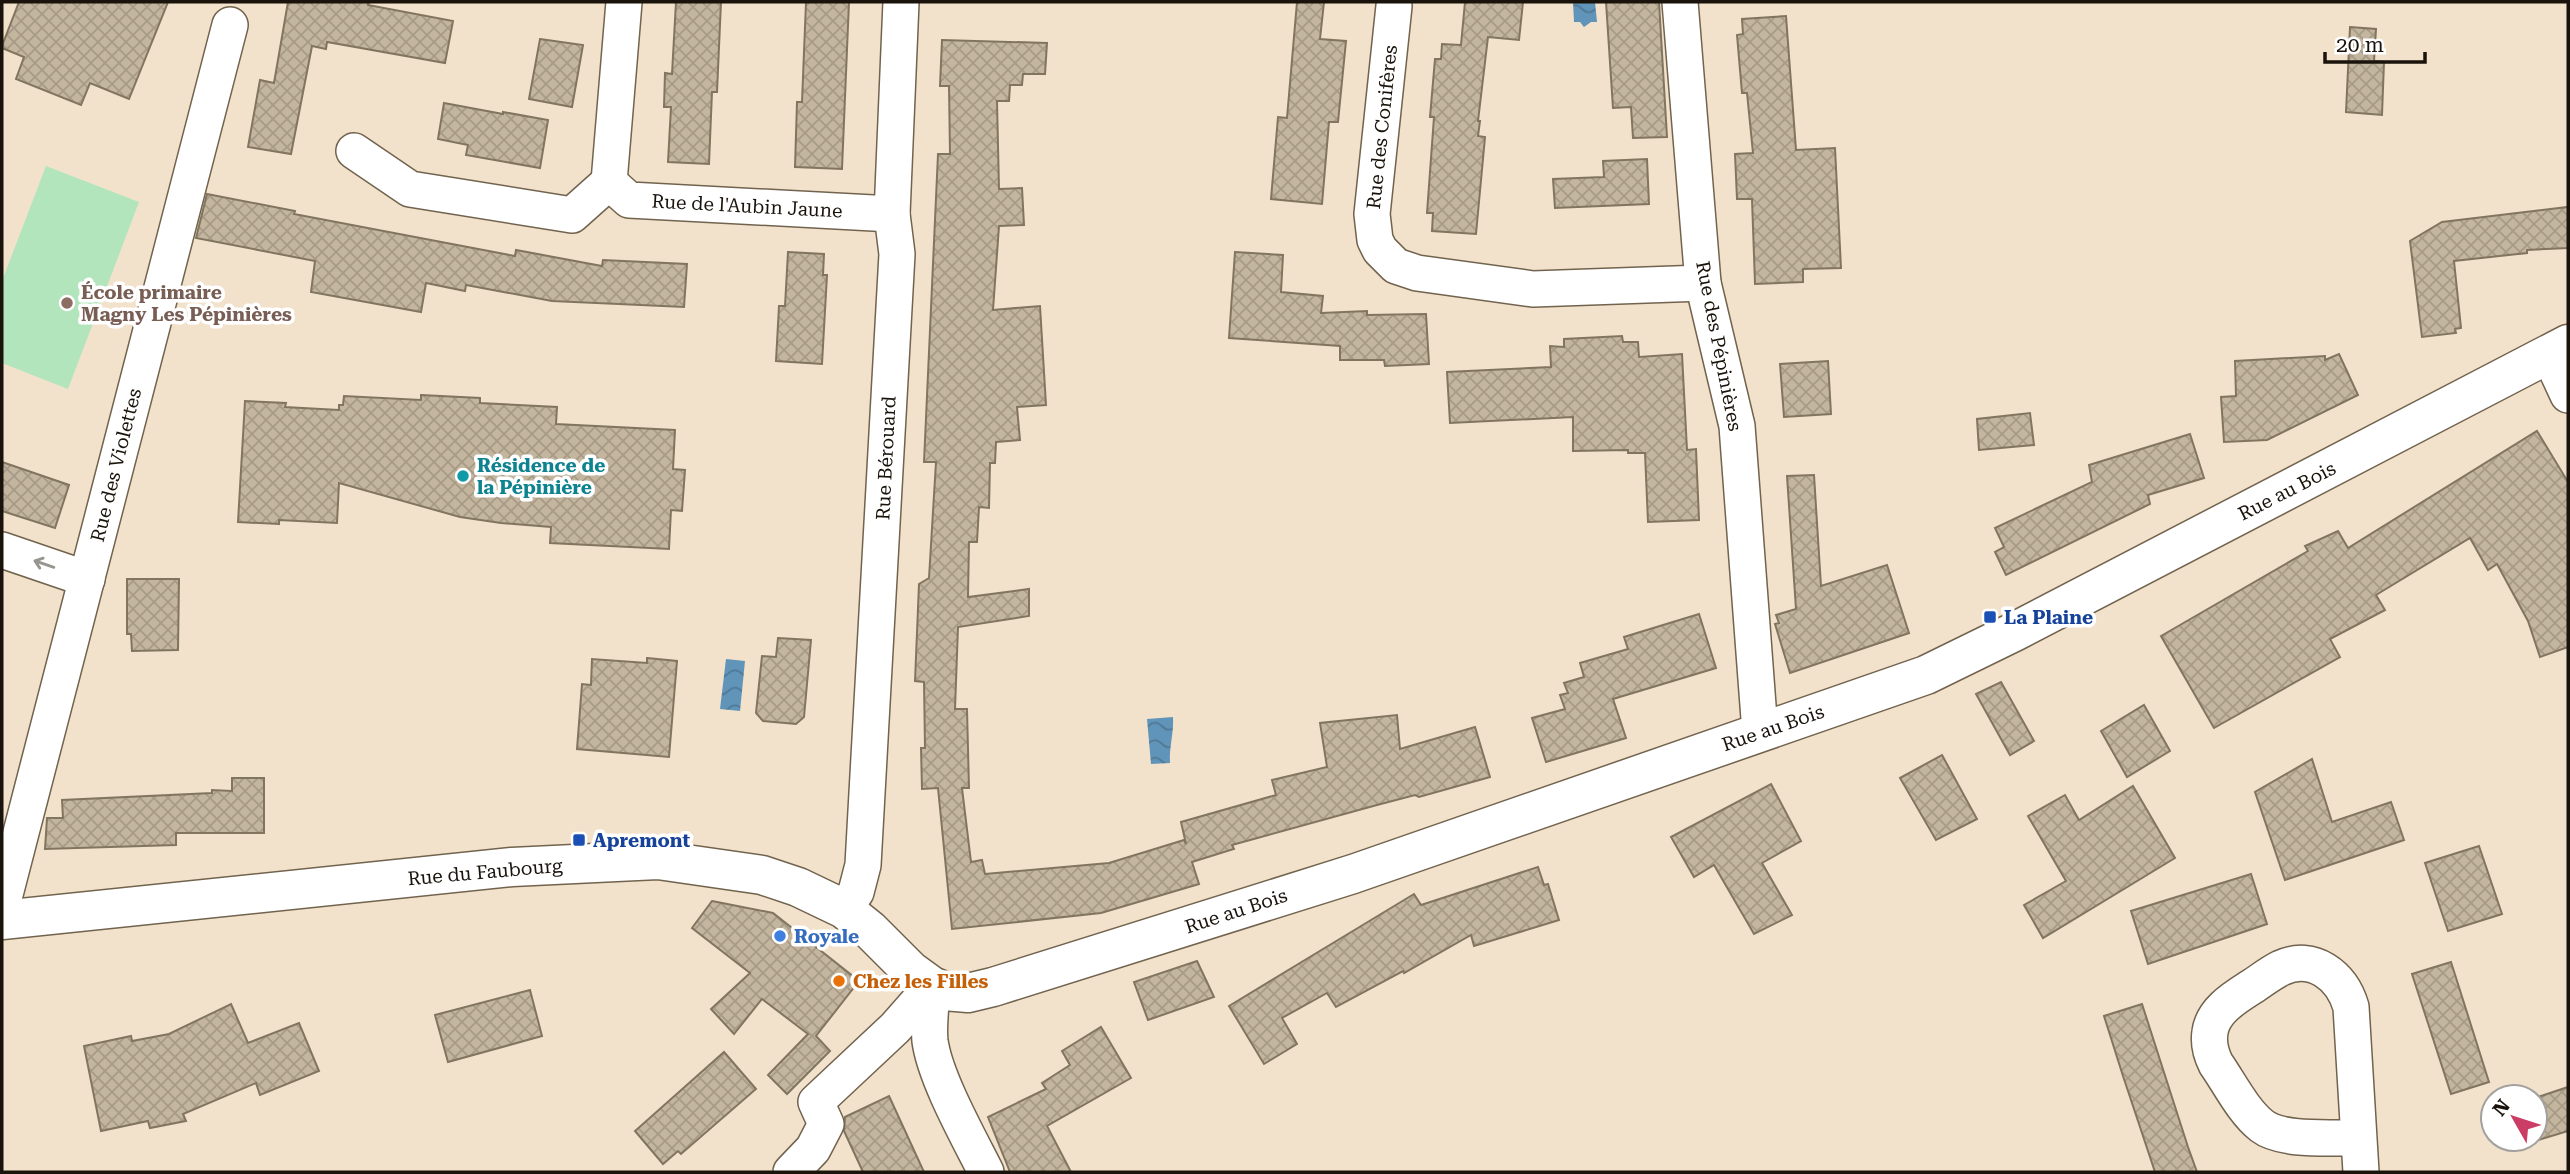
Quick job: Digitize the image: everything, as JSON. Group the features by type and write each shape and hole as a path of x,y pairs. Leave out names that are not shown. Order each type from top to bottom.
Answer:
{"main road":[{"name":"Rue au Bois","path":"932,986 944,991 968,993 993,987 1353,874 1926,675 2028,625 2559,349"},
{"name":"Rue du Faubourg","path":"2,920 512,867 658,860 762,876 798,887 844,909 870,930 910,970 932,986"}],"street":[{"path":"355,151 410,189 572,215 608,182 624,2"},
{"name":"Rue Bérouard","path":"844,909 856,892 863,865 897,254 892,214 901,2"},
{"name":"Rue des Pépinières","path":"1680,2 1703,283 1737,426 1760,732"},
{"name":"Rue des Conifères","path":"1394,3 1373,214 1375,240 1380,250 1396,266 1429,275 1533,289 1703,283"},
{"name":"Rue des Violettes","path":"2,906 230,25"},
{"name":"Rue de l'Aubin Jaune","path":"608,182 629,200 892,214"},
{"path":"2559,349 2568,395"},
{"path":"2,550 87,579"},
{"path":"2359,1138 2290,1135 2276,1133 2260,1124 2216,1064 2212,1054 2210,1031 2226,1005 2287,966 2318,966 2335,977 2347,993 2351,1007 2359,1138 2361,1172"},
{"path":"791,1172 813,1149 826,1125 816,1102 895,1028 932,986"},
{"path":"932,986 930,1041 955,1108 986,1172"}],"green space":[{"path":"46,166 139,202 68,389 2,363 2,281"}],"water":[{"path":"1573,2 1595,2 1597,22 1591,22 1584,27 1580,22 1574,22"},
{"path":"726,659 745,661 740,711 720,709"},
{"path":"1173,717 1170,763 1151,764 1147,719"}],"building":[{"path":"19,2 168,2 129,99 90,83 81,105 16,79 24,57 2,46"},
{"path":"288,2 369,2 368,5 453,21 445,63 327,42 326,49 312,46 291,154 248,147 260,80 274,83"},
{"path":"676,2 721,2 717,92 712,92 709,164 668,162 671,107 664,107 665,73 672,74"},
{"path":"806,2 849,2 842,169 795,167 797,102 802,102"},
{"path":"1297,2 1324,2 1320,39 1346,41 1338,122 1329,122 1322,204 1271,199 1278,117 1287,118"},
{"path":"1465,2 1523,2 1519,40 1488,37 1478,121 1478,136 1485,137 1476,234 1432,231 1433,213 1427,213 1435,59 1441,59 1442,44 1461,45"},
{"path":"1606,2 1659,2 1667,137 1633,138 1631,107 1613,108"},
{"path":"1786,16 1796,150 1835,148 1841,268 1803,269 1803,282 1755,284 1752,199 1737,199 1735,154 1753,153 1747,93 1742,93 1737,35 1743,34 1742,19"},
{"path":"2350,27 2376,29 2374,61 2384,62 2382,115 2346,112"},
{"path":"540,39 583,45 572,107 529,99"},
{"path":"942,40 1047,43 1045,74 1023,74 1022,85 1010,85 1009,101 997,101 999,189 1022,188 1024,225 999,226 993,310 1040,306 1046,405 1017,407 1020,440 996,442 995,463 990,463 989,508 979,507 977,542 969,542 968,597 1029,589 1029,616 958,627 955,709 967,709 969,788 962,788 971,862 982,860 985,874 1109,863 1184,840 1186,844 1181,822 1276,795 1272,780 1327,767 1320,723 1397,715 1400,749 1475,727 1490,777 1232,845 1234,849 1192,862 1199,884 1101,913 952,929 938,788 922,789 921,748 925,748 924,682 915,681 919,584 929,578 936,462 924,462 938,154 950,154 949,86 940,86"},
{"path":"444,103 548,120 540,168 466,155 468,145 438,139"},
{"path":"1647,159 1649,204 1555,208 1553,179 1604,177 1603,161"},
{"path":"207,194 295,211 294,214 515,256 516,250 602,266 603,260 687,264 684,307 552,301 466,285 465,291 426,283 421,312 311,292 315,261 196,238"},
{"path":"2568,207 2568,248 2527,250 2527,253 2454,261 2461,328 2455,329 2456,333 2422,337 2410,241 2442,222"},
{"path":"788,252 824,254 823,275 827,275 822,364 776,361 779,306 785,306"},
{"path":"1235,252 1283,255 1281,292 1323,296 1321,313 1367,311 1367,315 1426,314 1429,364 1385,366 1384,360 1340,360 1340,346 1229,338"},
{"path":"1622,336 1623,342 1638,342 1639,357 1682,354 1687,450 1696,449 1699,520 1648,522 1645,453 1628,453 1628,450 1573,451 1573,417 1450,423 1447,372 1551,367 1550,346 1564,347 1564,339"},
{"path":"2339,354 2358,395 2267,440 2224,442 2221,397 2236,396 2235,361 2325,356 2325,360"},
{"path":"1828,361 1831,414 1784,417 1780,364"},
{"name":"Résidence de la Pépinière","path":"421,395 480,398 480,403 557,407 556,424 675,430 673,469 685,470 682,511 671,510 669,549 550,543 551,527 460,517 339,483 337,523 279,520 279,524 238,522 245,401 286,403 285,407 339,410 344,396 421,400"},
{"path":"2030,413 2034,445 1979,450 1977,419"},
{"path":"2537,431 2568,482 2568,647 2540,657 2528,621 2497,564 2488,570 2470,538 2376,595 2385,610 2330,639 2340,657 2214,728 2161,636 2308,551 2305,546 2338,531 2348,548"},
{"path":"2190,434 2204,478 2148,495 2150,504 2006,575 1995,552 2004,547 1995,528 2092,482 2089,465"},
{"path":"2,462 69,485 55,528 2,511"},
{"path":"1814,475 1821,586 1887,565 1909,633 1790,673 1775,624 1779,623 1776,615 1796,609 1787,476"},
{"path":"127,579 179,579 178,650 132,651 131,634 127,634"},
{"path":"1699,614 1716,668 1613,699 1626,738 1546,762 1532,718 1565,709 1560,695 1568,693 1564,683 1584,677 1580,663 1628,649 1624,637"},
{"path":"778,638 811,640 804,717 796,724 763,721 756,713 762,656 776,657"},
{"path":"647,658 677,661 669,757 577,749 582,684 591,685 592,659 647,663"},
{"path":"2001,682 2034,741 2010,755 1976,694"},
{"path":"2144,705 2170,751 2127,777 2101,731"},
{"path":"1942,755 1977,819 1936,840 1900,778"},
{"path":"2312,759 2332,822 2391,802 2404,840 2285,880 2255,792"},
{"path":"232,778 264,778 264,833 176,833 176,845 45,849 47,818 63,818 62,800 232,791"},
{"path":"1771,784 1801,841 1762,863 1792,915 1754,934 1714,865 1694,877 1671,837"},
{"path":"2133,786 2175,858 2043,938 2024,905 2066,881 2028,816 2065,795 2079,820"},
{"path":"2479,846 2502,914 2448,931 2425,863"},
{"path":"1538,867 1544,885 1548,884 1559,920 1474,946 1471,935 1336,1007 1327,993 1282,1018 1297,1044 1264,1064 1229,1006 1414,894 1421,905"},
{"path":"2251,874 2267,924 2148,964 2131,911"},
{"path":"712,901 773,913 859,981 816,1036 830,1051 787,1094 768,1075 808,1034 762,999 734,1034 711,1009 750,973 692,928"},
{"path":"1197,961 1214,997 1148,1020 1134,982"},
{"path":"2451,962 2489,1082 2451,1094 2412,974"},
{"path":"530,990 542,1036 448,1062 435,1015"},
{"path":"231,1004 248,1043 299,1023 319,1071 260,1095 256,1083 183,1114 186,1121 150,1128 148,1121 101,1131 84,1046 131,1036 132,1041 169,1034"},
{"path":"2142,1004 2197,1172 2155,1172 2123,1076 2104,1016"},
{"path":"1101,1027 1131,1078 1047,1126 1071,1172 1010,1172 988,1117 1046,1089 1042,1083 1070,1065 1062,1051"},
{"path":"724,1052 756,1089 681,1154 678,1151 663,1164 635,1131"},
{"path":"2568,1087 2568,1131 2549,1137 2549,1093"},
{"path":"889,1096 924,1172 863,1172 844,1131 845,1117"}],"place":[{"name":"École primaire Magny Les Pépinières","path":"67,303"},
{"name":"Résidence de la Pépinière","path":"463,476"},
{"name":"La Plaine","path":"1990,617"},
{"name":"Apremont","path":"579,840"},
{"name":"Royale","path":"780,936"},
{"name":"Chez les Filles","path":"839,981"}]}
